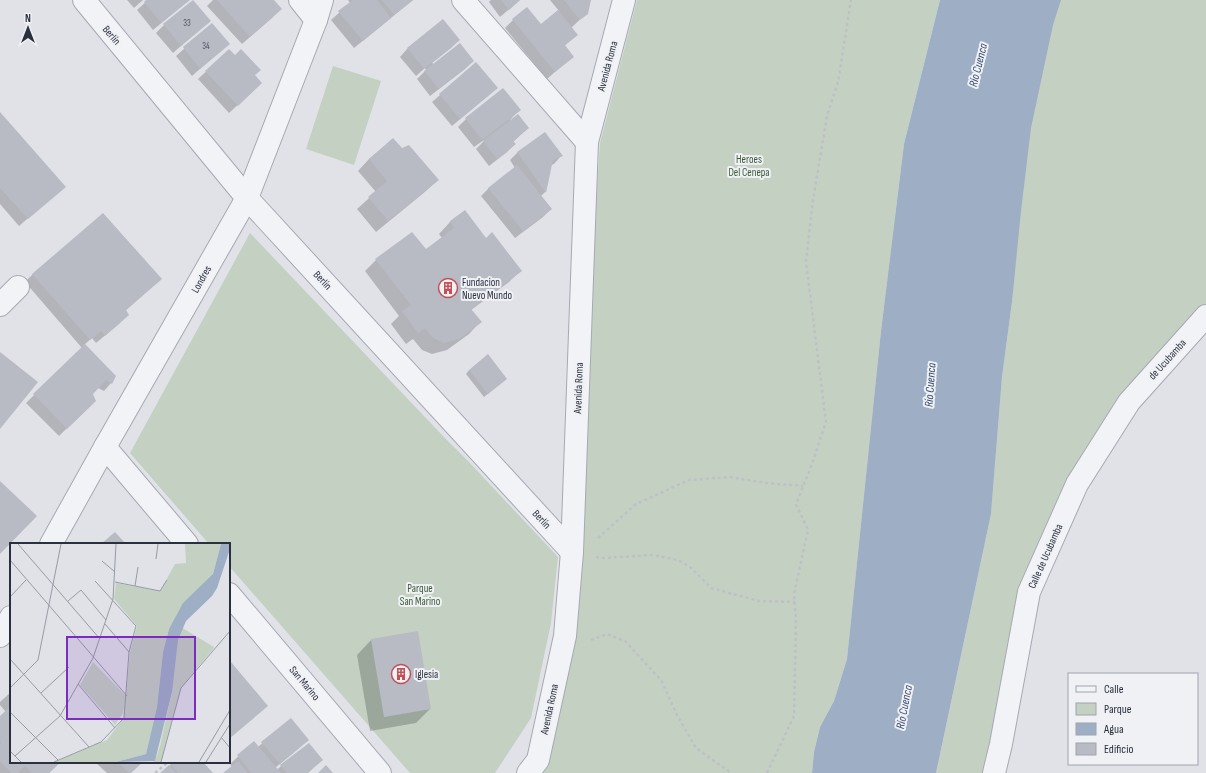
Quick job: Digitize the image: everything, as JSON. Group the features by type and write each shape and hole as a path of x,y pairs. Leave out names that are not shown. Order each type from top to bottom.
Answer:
{"street":[{"name":"Berlín","path":"84,0 247,198 576,554"},
{"path":"300,0 319,10"},
{"path":"463,0 587,142"},
{"name":"Avenida Roma","path":"528,773 538,760 564,636 576,554 587,142 624,0"},
{"name":"Londres","path":"52,543 247,198 319,10"},
{"path":"0,305 18,287"},
{"name":"de Ucubamba","path":"1128,402 1206,316"},
{"name":"Calle de Ucubamba","path":"994,773 1001,744 1029,592 1077,484 1128,402"},
{"path":"105,447 186,543"},
{"name":"San Marino","path":"230,595 380,773"},
{"path":"0,636 10,618"}],"path":[{"path":"767,773 794,716 796,619 794,594 808,530 796,504 812,464 826,422 806,261 813,200 827,116 838,82 851,0"},
{"path":"576,554 636,504 689,480 730,477 766,483 803,486"},
{"path":"576,554 603,558 653,555 678,560 690,567 711,588 759,601 795,602"},
{"path":"564,636 577,645 607,634 625,641 661,680 677,714 696,748 731,773"},
{"path":"155,773 167,763"}],"green space":[{"name":"Heroes Del Cenepa","path":"637,0 940,0 904,144 881,331 847,659 834,701 820,727 814,752 812,773 528,773 572,552 600,143"},
{"path":"1026,0 1206,0 1206,316 1129,402 1029,592 994,773 936,773 991,514 1002,377 1012,302"},
{"path":"333,66 381,81 354,165 306,149"},
{"name":"Parque San Marino","path":"250,233 558,557 551,623 531,718 495,773 410,773 230,567 230,543 208,543 130,453"}],"water":[{"name":"Río Cuenca","path":"940,0 1061,0 1053,25 1031,128 1012,302 1002,377 991,514 936,773 812,773 814,752 820,727 834,701 847,659 881,331 904,144"}],"building":[{"path":"146,0 190,0 161,23 144,2"},
{"path":"193,0 211,21 181,46 163,24"},
{"path":"217,0 274,0 282,9 250,37"},
{"path":"353,0 377,0 391,18 363,41 338,11"},
{"path":"382,0 413,0 394,15"},
{"path":"501,0 520,0 509,10"},
{"path":"564,0 591,0 588,14 580,20"},
{"path":"527,7 541,24 558,10 578,35 565,45 574,57 555,72 512,19"},
{"path":"443,19 460,40 424,69 407,48"},
{"path":"212,23 230,44 200,69 183,47"},
{"path":"460,43 474,61 439,89 424,71"},
{"path":"229,49 235,55 241,49 261,70 255,75 262,83 238,106 205,71"},
{"path":"476,62 498,88 460,119 439,94"},
{"path":"503,88 521,110 482,140 465,118"},
{"path":"0,112 66,187 28,219 0,188"},
{"path":"518,114 529,128 513,141 516,144 497,159 483,141"},
{"path":"545,132 563,156 553,160 546,193 517,152"},
{"path":"393,138 402,148 409,145 439,180 388,221 368,197 387,181 369,159"},
{"path":"517,165 552,209 523,231 488,188"},
{"name":"Fundacion Nuevo Mundo","path":"465,210 486,238 492,232 522,271 471,309 482,322 459,339 444,343 433,338 425,328 418,333 402,311 411,305 375,259 412,232 426,249 454,228 450,221"},
{"path":"103,213 162,279 126,310 129,315 105,336 101,331 90,340 32,274"},
{"path":"85,344 116,376 112,384 106,380 93,394 96,401 67,429 33,394"},
{"path":"0,352 38,382 0,429"},
{"path":"488,354 507,379 488,394 469,370"},
{"path":"0,481 37,516 0,554"},
{"path":"115,532 125,543 102,543"},
{"name":"Iglesia","path":"418,631 431,709 384,717 371,639"},
{"path":"231,662 268,706 230,738"},
{"path":"10,707 10,763 60,763 49,773 32,773 25,766 18,773 11,773 0,761 0,716"},
{"path":"291,718 309,740 280,764 261,742"},
{"path":"254,741 281,773 251,773 237,755"},
{"path":"309,743 323,760 307,773 287,773 280,765"},
{"path":"238,761 248,773 223,773"},
{"path":"119,763 142,763 131,773 129,773"},
{"path":"204,763 213,773 178,773 170,764"},
{"path":"169,765 176,773 160,773"},
{"path":"326,765 333,773 318,773"}],"place":[{"name":"Fundacion Nuevo Mundo","path":"448,288"},
{"name":"Iglesia","path":"401,674"}]}
